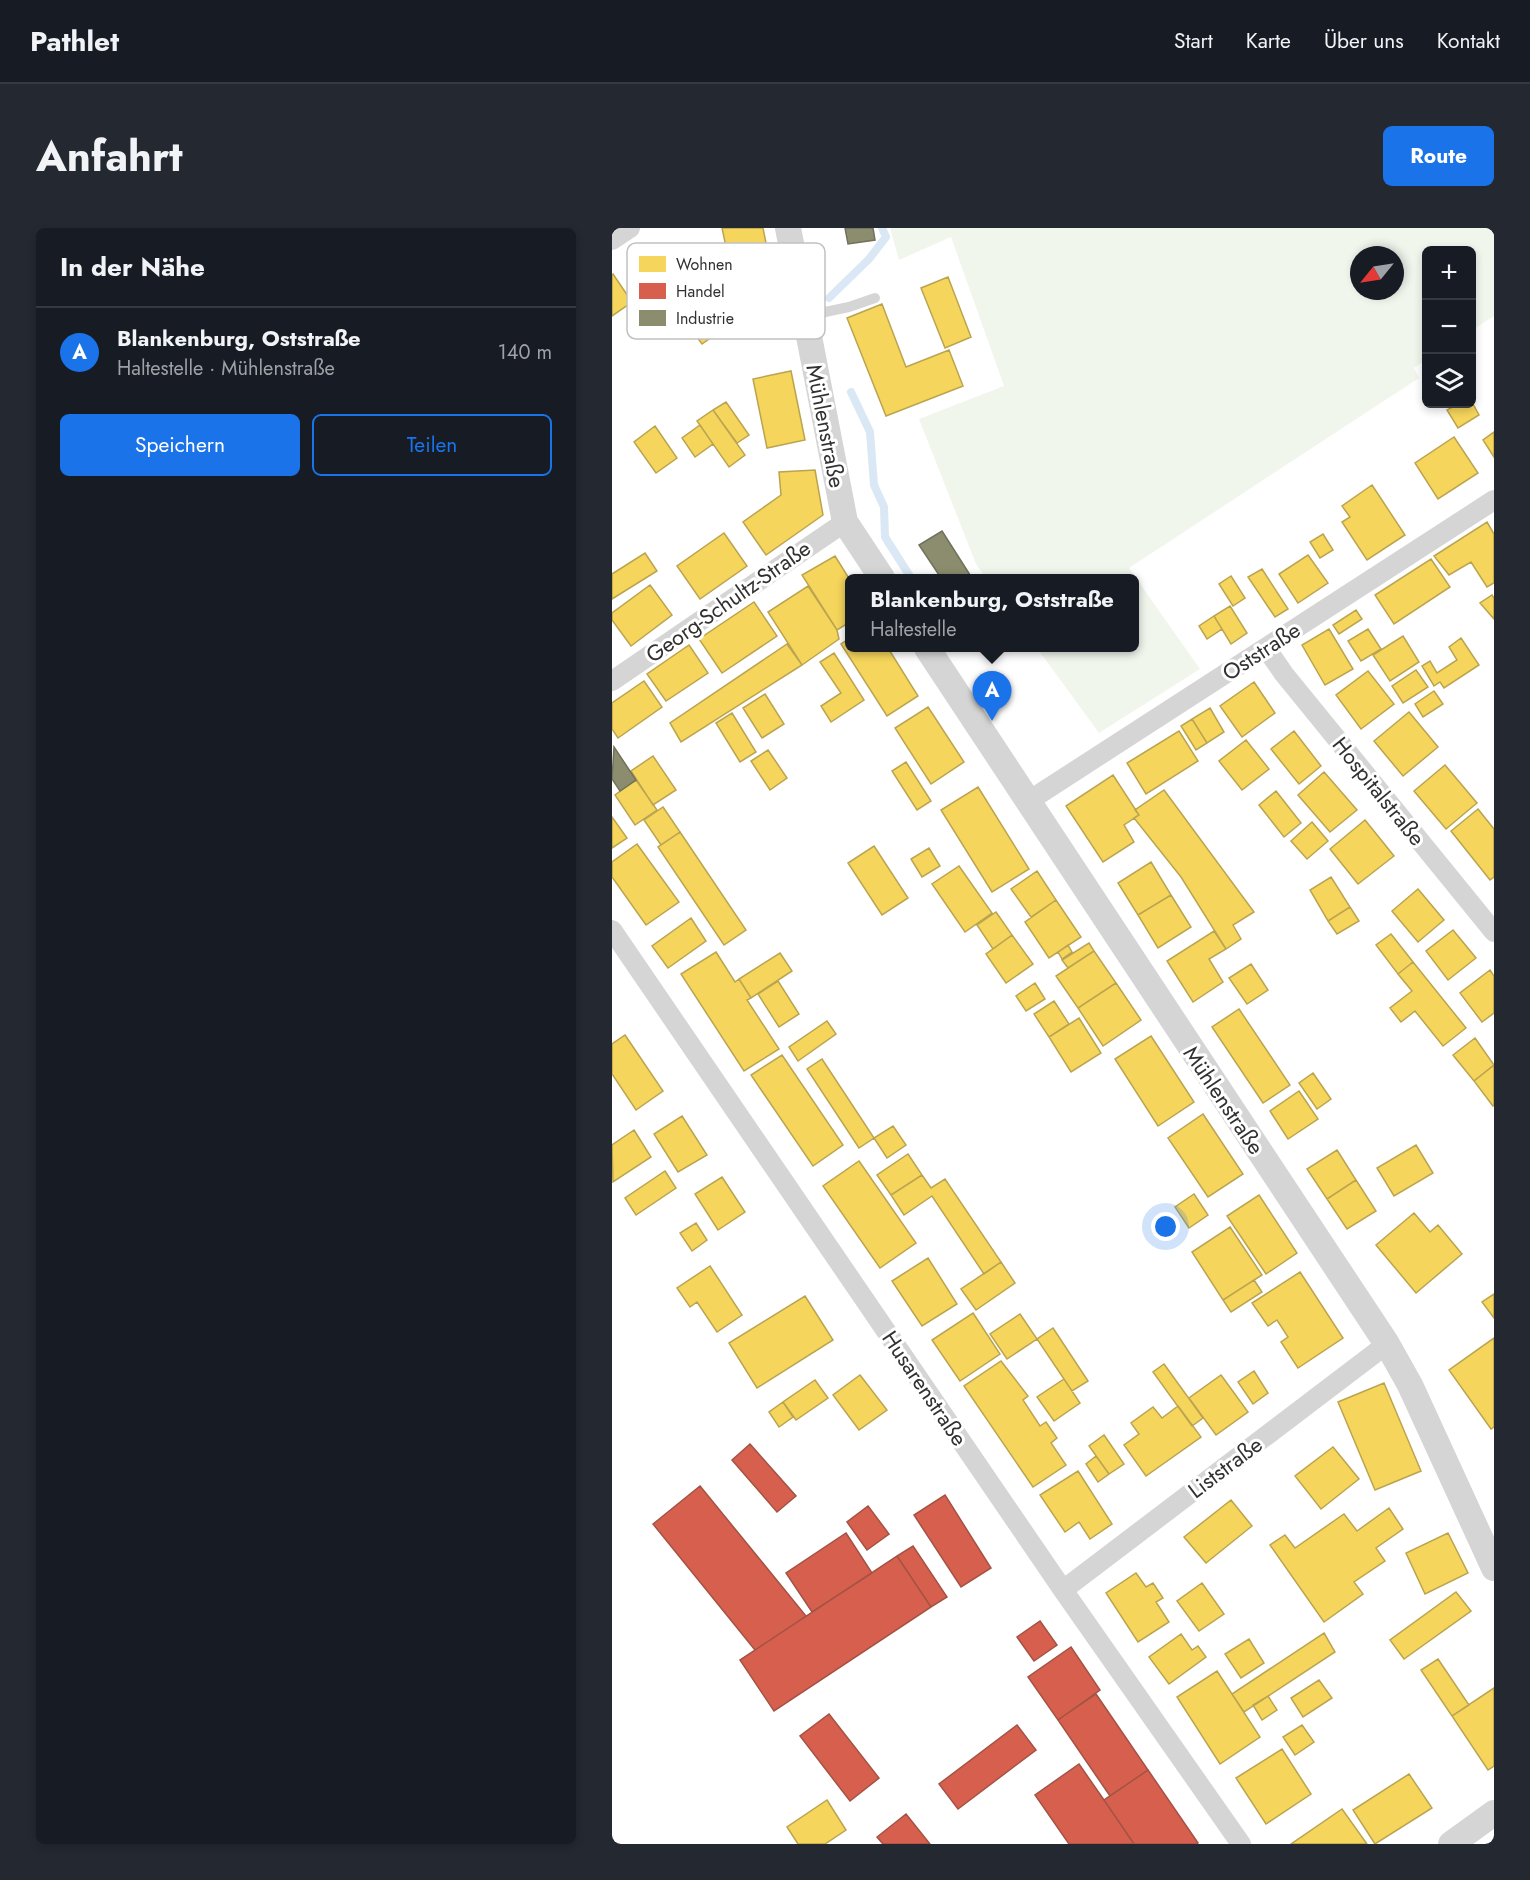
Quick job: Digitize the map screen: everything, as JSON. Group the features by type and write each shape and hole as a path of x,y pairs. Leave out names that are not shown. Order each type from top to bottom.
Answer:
{"street":[{"path":"612,240 630,228"},
{"name":"Mühlenstraße","path":"788,228 791,243"},
{"name":"Mühlenstraße","path":"809,339 845,522 879,574"},
{"name":"Oststraße","path":"1027,802 1494,500"},
{"name":"Georg-Schultz-Straße","path":"612,681 845,522"},
{"name":"Hospitalstraße","path":"1266,648 1284,674 1494,932"},
{"name":"Mühlenstraße","path":"930,652 1387,1344 1410,1385 1494,1568"},
{"name":"Husarenstraße","path":"612,930 1063,1590 1241,1844"},
{"name":"Liststraße","path":"1063,1590 1387,1344"},
{"path":"1451,1844 1494,1814"}],"lane":[{"path":"825,312 875,298"}],"shaded area":[{"path":"890,228 1494,228 1494,316 1476,327 1476,246 1422,246 1422,363 1414,368 1419,378 1129,568 1133,574 983,574 976,564 919,419 1004,386 951,237 899,260"},
{"path":"1139,582 1200,669 1099,733 1040,652 1139,652"}],"building: Wohnen":[{"path":"722,228 763,228 766,243 725,243"},
{"path":"612,275 627,295 627,306 612,316"},
{"path":"948,277 971,337 945,348 921,288"},
{"path":"882,304 906,367 949,350 963,386 886,416 847,318"},
{"path":"698,339 709,339 702,344"},
{"path":"791,371 805,440 767,448 753,379"},
{"path":"726,402 749,435 737,443 713,410"},
{"path":"1475,408 1479,415 1458,428 1447,410"},
{"path":"713,410 745,455 729,467 697,421"},
{"path":"700,425 713,444 695,457 682,438"},
{"path":"655,426 677,458 656,473 634,442"},
{"path":"1494,432 1494,457 1483,440"},
{"path":"1454,437 1478,473 1438,499 1415,463"},
{"path":"815,470 823,515 766,555 743,522 781,495 779,472"},
{"path":"1372,485 1405,535 1367,560 1342,522 1350,517 1342,506"},
{"path":"1487,522 1494,534 1494,583 1487,587 1471,562 1449,575 1434,556"},
{"path":"724,533 747,566 700,599 677,566"},
{"path":"1323,534 1333,550 1320,558 1310,542"},
{"path":"645,553 657,571 612,599 612,574"},
{"path":"1308,555 1328,583 1298,603 1279,574"},
{"path":"835,556 846,574 845,625 837,630 802,575"},
{"path":"1431,559 1450,587 1394,624 1375,595"},
{"path":"1262,569 1288,609 1275,617 1248,577"},
{"path":"1231,576 1245,598 1233,606 1219,584"},
{"path":"650,585 672,615 631,646 612,620 612,613"},
{"path":"808,586 837,630 839,639 802,665 768,612"},
{"path":"1492,595 1494,598 1494,619 1480,603"},
{"path":"754,602 777,636 722,673 699,639"},
{"path":"1230,606 1247,633 1231,644 1214,616"},
{"path":"1356,610 1362,619 1339,634 1333,625"},
{"path":"1214,616 1222,629 1207,639 1199,626"},
{"path":"1329,629 1353,669 1325,685 1302,645"},
{"path":"1368,629 1381,649 1361,661 1348,641"},
{"path":"1403,636 1419,662 1390,681 1373,655"},
{"path":"1461,638 1479,665 1444,688 1440,682 1434,686 1422,666 1430,661 1437,673 1457,660 1449,647"},
{"path":"787,644 802,665 681,742 670,723"},
{"path":"689,645 708,673 666,701 647,674"},
{"path":"846,652 890,652 918,696 887,716"},
{"path":"834,653 864,700 831,722 821,706 841,693 820,662"},
{"path":"1416,670 1428,687 1403,703 1392,686"},
{"path":"1368,671 1394,704 1361,729 1336,695"},
{"path":"644,681 662,707 618,738 612,729 612,703"},
{"path":"1254,682 1275,713 1242,737 1220,706"},
{"path":"1434,691 1443,704 1423,717 1415,704"},
{"path":"765,694 784,724 762,738 743,708"},
{"path":"928,707 964,762 931,784 895,728"},
{"path":"1210,708 1224,732 1207,743 1192,719"},
{"path":"1409,712 1438,747 1403,776 1374,741"},
{"path":"732,713 756,752 740,762 716,723"},
{"path":"1192,719 1207,743 1196,750 1181,726"},
{"path":"1179,731 1198,761 1146,794 1127,763"},
{"path":"1294,731 1321,766 1299,784 1271,749"},
{"path":"1246,740 1269,769 1242,790 1219,761"},
{"path":"768,750 787,778 770,790 751,761"},
{"path":"653,756 676,790 653,805 631,771"},
{"path":"906,762 931,801 917,810 892,771"},
{"path":"1445,765 1477,803 1446,829 1414,791"},
{"path":"1324,772 1357,810 1330,832 1298,795"},
{"path":"1113,775 1139,815 1124,825 1134,842 1103,862 1066,806"},
{"path":"636,780 657,810 635,825 615,795"},
{"path":"978,787 1029,869 992,892 941,810"},
{"path":"1164,790 1254,912 1233,925 1241,939 1226,949 1181,877 1134,818 1139,815 1135,810"},
{"path":"1276,791 1301,823 1284,837 1259,805"},
{"path":"663,807 680,832 661,845 644,820"},
{"path":"1478,809 1494,829 1494,877 1490,880 1451,831"},
{"path":"612,817 627,838 612,848"},
{"path":"1365,820 1394,856 1358,884 1330,849"},
{"path":"1312,822 1328,841 1307,859 1291,841"},
{"path":"680,832 746,930 724,945 658,847"},
{"path":"637,844 679,902 646,925 612,877 612,862"},
{"path":"874,846 908,898 882,915 848,863"},
{"path":"929,848 940,866 922,877 911,859"},
{"path":"1151,862 1171,895 1138,915 1118,883"},
{"path":"959,866 992,913 965,932 932,884"},
{"path":"1037,871 1056,900 1031,917 1011,889"},
{"path":"1331,877 1350,907 1328,921 1310,890"},
{"path":"1418,889 1444,920 1418,942 1392,911"},
{"path":"1171,895 1191,927 1158,948 1138,915"},
{"path":"1056,900 1081,937 1049,958 1025,922"},
{"path":"1350,907 1359,921 1337,934 1328,921"},
{"path":"996,912 1012,935 993,949 977,925"},
{"path":"691,918 706,941 668,968 652,946"},
{"path":"1453,930 1476,958 1448,980 1426,951"},
{"path":"1214,931 1226,949 1209,959 1223,982 1193,1002 1167,961"},
{"path":"1391,934 1413,962 1398,974 1376,945"},
{"path":"1012,935 1033,964 1006,983 986,954"},
{"path":"1089,943 1094,951 1068,968 1062,960"},
{"path":"1068,945 1072,952 1062,959 1058,952"},
{"path":"1094,951 1116,983 1078,1008 1056,976"},
{"path":"716,952 735,982 739,979 751,998 747,1000 779,1049 744,1071 681,974"},
{"path":"780,953 792,971 751,998 739,979"},
{"path":"1413,962 1466,1028 1443,1046 1415,1011 1401,1022 1390,1008 1412,991 1398,974"},
{"path":"1251,964 1268,990 1247,1004 1229,978"},
{"path":"1490,970 1494,976 1494,1013 1482,1022 1460,993"},
{"path":"778,981 799,1014 779,1027 758,994"},
{"path":"1035,983 1045,999 1026,1011 1016,996"},
{"path":"1116,983 1141,1020 1103,1046 1078,1008"},
{"path":"1054,1001 1069,1024 1049,1037 1034,1014"},
{"path":"1239,1009 1290,1085 1263,1103 1212,1027"},
{"path":"1079,1018 1101,1053 1071,1072 1049,1037"},
{"path":"827,1021 836,1034 798,1061 789,1047"},
{"path":"625,1035 663,1091 636,1110 612,1074 612,1044"},
{"path":"1151,1036 1194,1102 1158,1126 1115,1059"},
{"path":"1475,1038 1494,1065 1474,1081 1453,1055"},
{"path":"782,1055 843,1145 813,1166 751,1075"},
{"path":"822,1059 874,1138 859,1148 807,1069"},
{"path":"1494,1065 1494,1105 1493,1106 1474,1081"},
{"path":"1313,1073 1331,1099 1317,1109 1299,1083"},
{"path":"1299,1091 1318,1119 1288,1139 1270,1111"},
{"path":"1203,1114 1243,1174 1208,1197 1168,1138"},
{"path":"682,1116 707,1155 678,1172 654,1134"},
{"path":"893,1126 906,1145 887,1158 874,1138"},
{"path":"634,1130 651,1157 613,1182 612,1145"},
{"path":"1416,1145 1433,1173 1394,1196 1377,1168"},
{"path":"1337,1150 1356,1180 1327,1199 1307,1169"},
{"path":"908,1154 922,1175 891,1195 877,1175"},
{"path":"859,1161 916,1243 880,1268 823,1186"},
{"path":"665,1171 676,1188 636,1215 625,1198"},
{"path":"922,1175 931,1188 945,1179 1001,1262 984,1274 932,1196 904,1215 891,1195"},
{"path":"722,1177 745,1212 718,1230 695,1194"},
{"path":"1356,1180 1376,1211 1347,1229 1327,1199"},
{"path":"1194,1194 1208,1215 1189,1228 1175,1207"},
{"path":"1259,1195 1297,1253 1266,1274 1227,1216"},
{"path":"1414,1213 1430,1232 1438,1225 1462,1254 1416,1293 1376,1245"},
{"path":"696,1223 707,1240 692,1251 680,1233"},
{"path":"1230,1227 1262,1275 1223,1300 1192,1252"},
{"path":"928,1258 957,1304 922,1326 892,1281"},
{"path":"1001,1262 1015,1283 976,1310 961,1289"},
{"path":"710,1266 742,1315 717,1332 697,1302 690,1307 677,1288"},
{"path":"1300,1272 1343,1338 1298,1368 1281,1342 1288,1337 1277,1320 1268,1326 1252,1303"},
{"path":"1254,1280 1262,1292 1231,1312 1223,1300"},
{"path":"1494,1294 1494,1318 1482,1302"},
{"path":"805,1296 833,1340 757,1388 729,1343"},
{"path":"973,1313 1000,1354 960,1381 932,1340"},
{"path":"1020,1314 1037,1339 1007,1359 990,1334"},
{"path":"1053,1328 1088,1381 1072,1391 1037,1339"},
{"path":"1494,1338 1494,1427 1491,1429 1449,1370"},
{"path":"1001,1361 1028,1396 1023,1400 1040,1426 1046,1422 1057,1438 1051,1443 1066,1465 1033,1487 964,1386"},
{"path":"1164,1364 1203,1418 1192,1426 1153,1372"},
{"path":"1254,1371 1268,1393 1253,1404 1238,1382"},
{"path":"860,1375 887,1410 859,1430 833,1395"},
{"path":"1221,1375 1248,1412 1216,1435 1189,1398"},
{"path":"1064,1379 1080,1403 1054,1421 1037,1397"},
{"path":"815,1380 828,1398 796,1420 783,1402"},
{"path":"1384,1383 1421,1471 1375,1490 1338,1402"},
{"path":"783,1402 793,1417 779,1427 769,1412"},
{"path":"1178,1406 1201,1437 1146,1476 1124,1445 1139,1434 1131,1423 1153,1407 1162,1418"},
{"path":"1104,1435 1124,1464 1109,1474 1089,1446"},
{"path":"1333,1447 1359,1479 1321,1509 1295,1476"},
{"path":"1096,1456 1109,1474 1098,1482 1086,1464"},
{"path":"1078,1471 1112,1524 1090,1539 1079,1522 1065,1532 1040,1495"},
{"path":"1231,1500 1252,1526 1206,1563 1184,1537"},
{"path":"1389,1508 1403,1529 1376,1548 1385,1561 1354,1582 1363,1594 1324,1622 1270,1545 1285,1535 1295,1548 1344,1514 1357,1531"},
{"path":"1448,1533 1468,1573 1425,1594 1406,1553"},
{"path":"1136,1573 1146,1587 1153,1583 1163,1598 1156,1602 1169,1622 1138,1642 1106,1593"},
{"path":"1202,1583 1224,1614 1199,1631 1177,1601"},
{"path":"1456,1592 1471,1611 1404,1659 1390,1640"},
{"path":"1324,1633 1335,1652 1244,1712 1232,1694"},
{"path":"1181,1634 1192,1650 1198,1646 1206,1657 1169,1684 1149,1657"},
{"path":"1249,1639 1264,1663 1241,1678 1225,1654"},
{"path":"1438,1659 1469,1705 1452,1716 1421,1670"},
{"path":"1217,1671 1260,1737 1220,1764 1177,1697"},
{"path":"1319,1680 1332,1698 1303,1717 1291,1698"},
{"path":"1494,1688 1494,1766 1488,1770 1452,1716"},
{"path":"1268,1696 1277,1710 1262,1720 1253,1705"},
{"path":"1302,1725 1314,1742 1295,1755 1283,1737"},
{"path":"1282,1749 1311,1794 1266,1824 1236,1778"},
{"path":"1409,1774 1432,1808 1375,1844 1353,1810"},
{"path":"827,1800 846,1830 825,1844 798,1844 787,1827"},
{"path":"1342,1809 1367,1844 1291,1844"}],"building: Handel":[{"path":"750,1444 796,1496 777,1512 732,1460"},
{"path":"700,1486 806,1616 755,1650 653,1524"},
{"path":"945,1495 991,1568 961,1587 914,1515"},
{"path":"868,1506 889,1534 867,1550 847,1522"},
{"path":"846,1533 872,1573 812,1612 786,1573"},
{"path":"913,1546 947,1597 931,1607 897,1556"},
{"path":"897,1556 931,1607 774,1711 740,1660"},
{"path":"1040,1621 1057,1645 1034,1661 1017,1637"},
{"path":"1071,1647 1100,1690 1058,1720 1028,1677"},
{"path":"1096,1694 1148,1770 1110,1796 1058,1720"},
{"path":"829,1714 879,1778 850,1801 800,1736"},
{"path":"1017,1725 1036,1750 958,1809 939,1784"},
{"path":"1079,1764 1134,1844 1069,1844 1035,1795"},
{"path":"1148,1770 1197,1844 1134,1844 1104,1800"},
{"path":"906,1814 930,1844 883,1844 877,1837"}],"building: Industrie":[{"path":"845,228 873,228 875,240 848,244"},
{"path":"942,531 969,574 938,574 919,545"},
{"path":"986,652 1000,652 990,658"},
{"path":"614,747 636,780 620,791 612,779"}],"waterway":[{"path":"829,298 869,259 886,237 882,228"},
{"path":"851,392 870,432 874,485 884,507 885,537 908,574"}],"place":[{"name":"Blankenburg, Oststraße","path":"992,721"}]}
